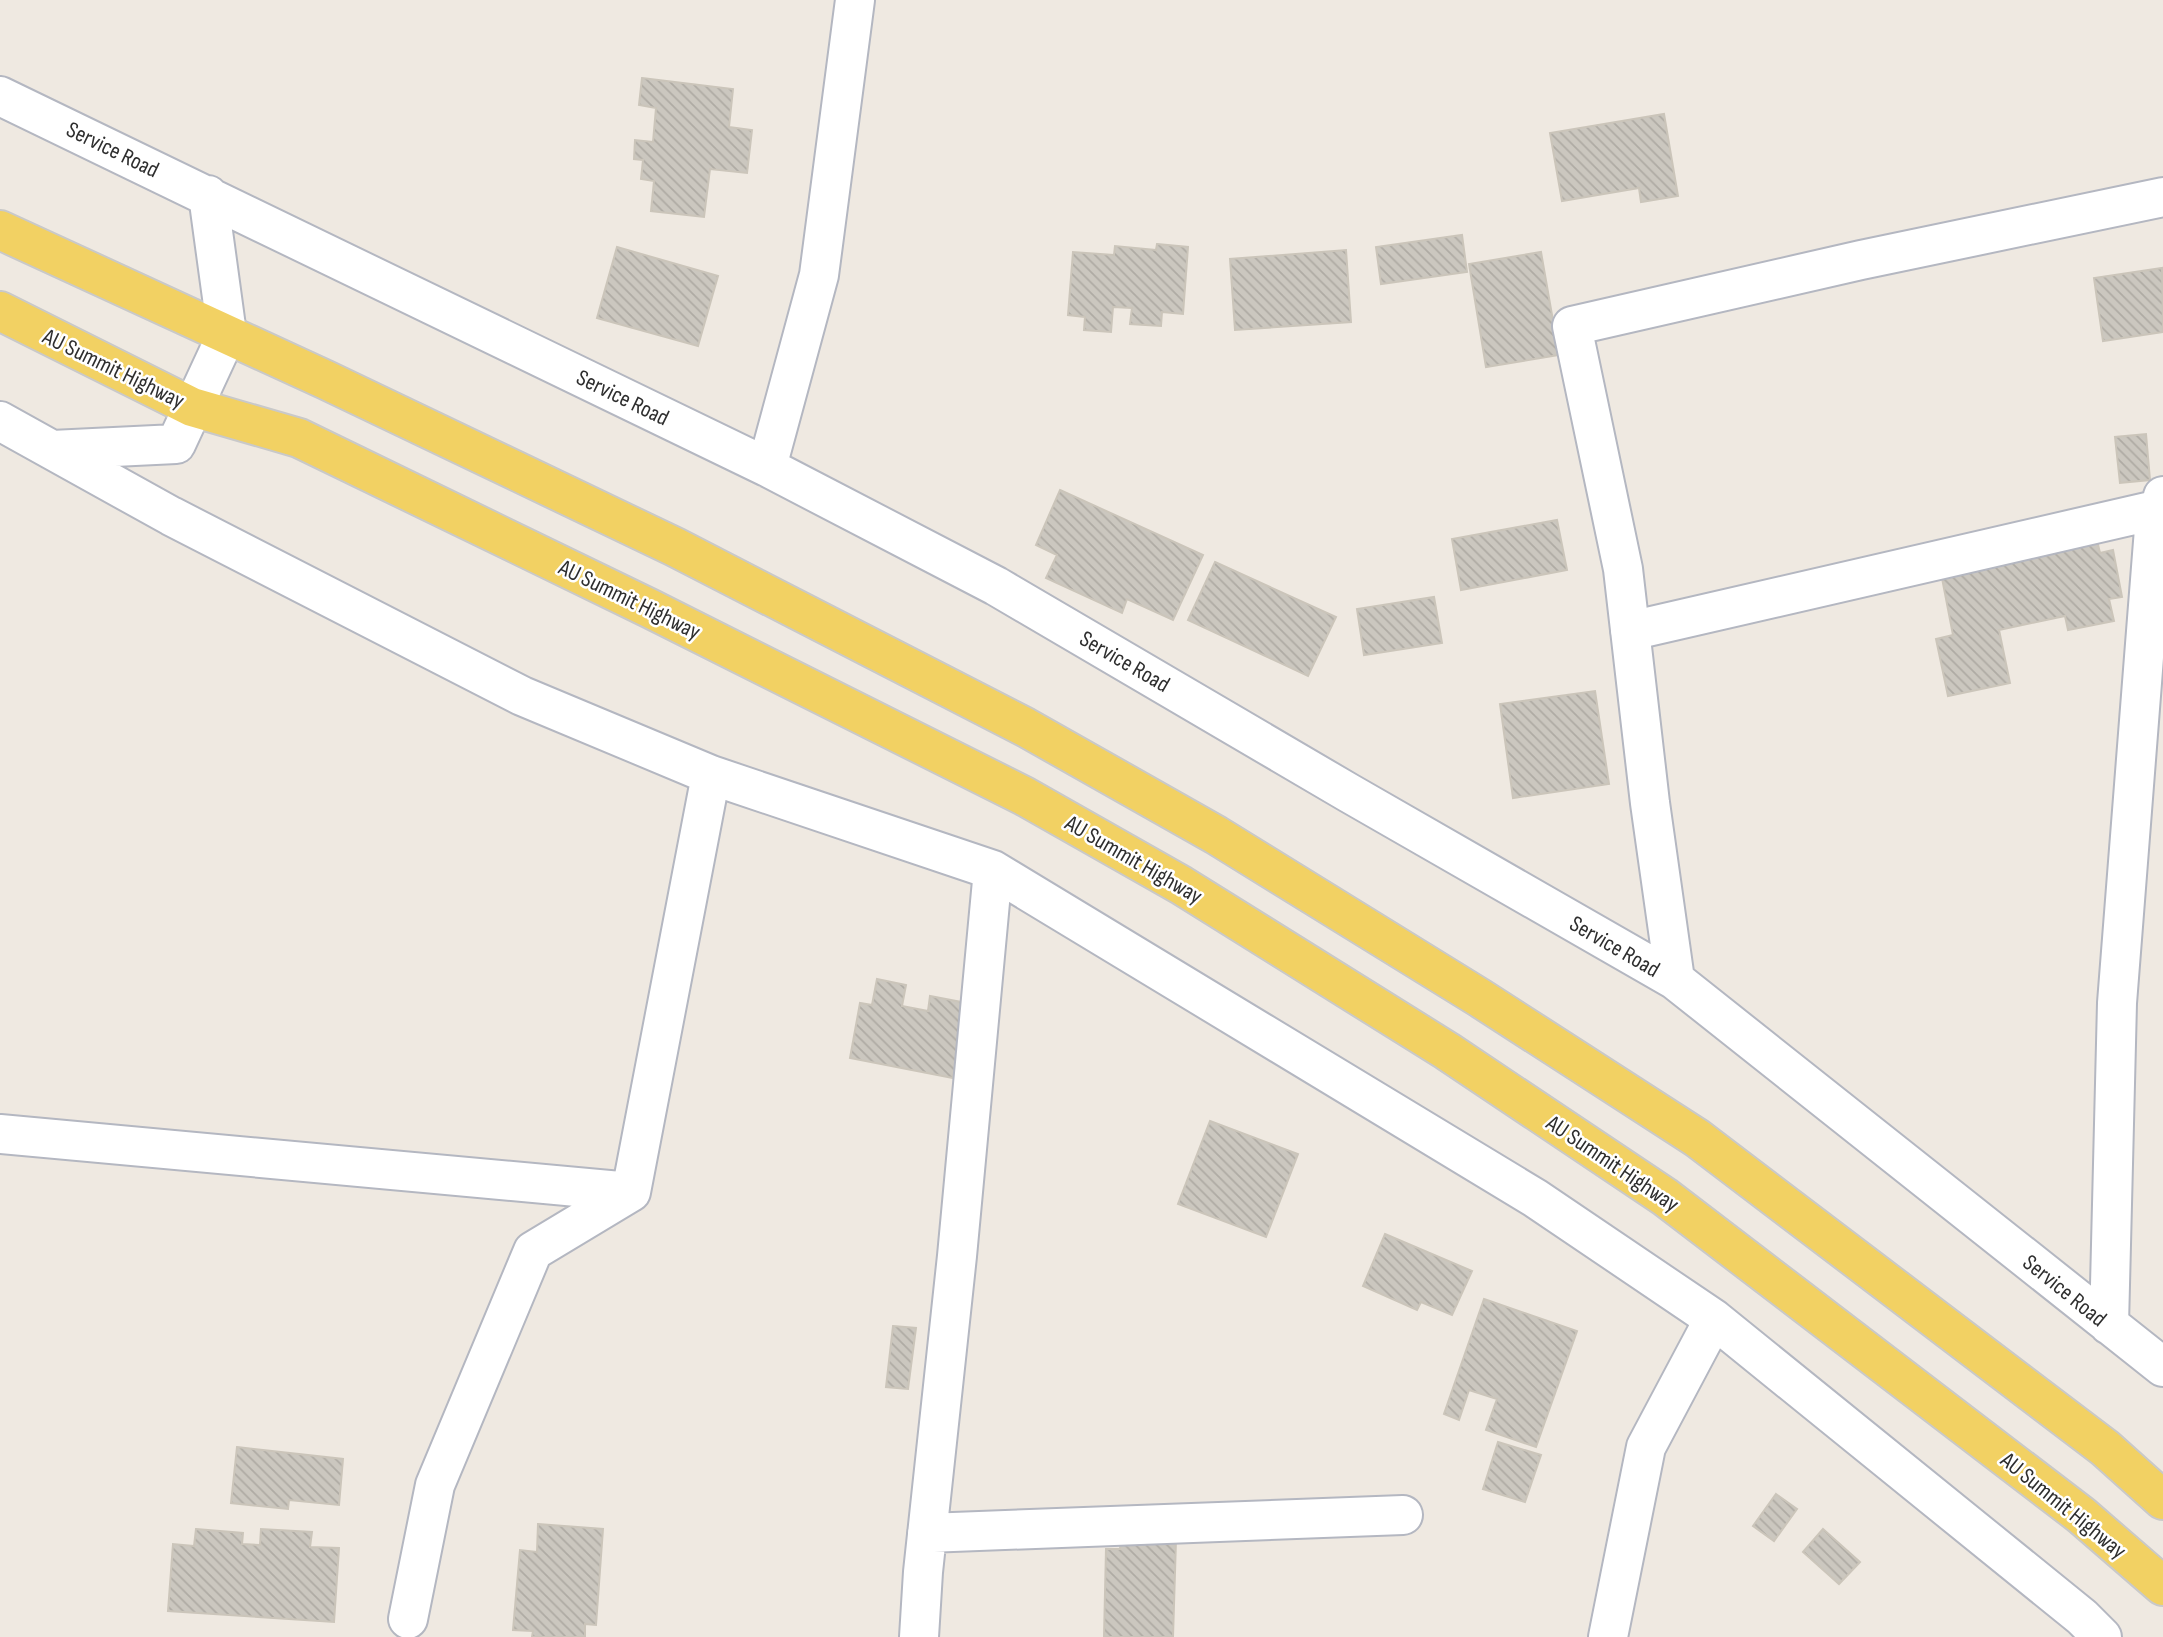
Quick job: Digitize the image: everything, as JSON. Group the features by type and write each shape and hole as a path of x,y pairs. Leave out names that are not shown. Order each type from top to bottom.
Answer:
{"main road":[{"path":"0,230 227,334 675,547 1025,727 1216,835 1480,998 1697,1138 2105,1448 2163,1500"},
{"name":"AU Summit Highway","path":"0,311 192,407 299,438 374,474 1024,796 1181,885 1447,1051 1665,1197 2081,1515 2163,1586"}],"street":[{"path":"767,467 819,275 855,0"},
{"name":"Service Road","path":"0,96 767,467 996,586 1675,980 2163,1367"},
{"path":"52,450 176,444 227,334 208,195"},
{"path":"1675,980 1650,803 1623,569 1572,326 1861,260 2163,197"},
{"path":"0,421 171,516 522,696 711,775 993,870 1535,1198 1714,1319 2088,1630"},
{"path":"1630,631 2161,502 2153,543 2117,1003 2109,1325"},
{"path":"408,1619 435,1485 533,1251 631,1192 711,775"},
{"path":"919,1637 993,870"},
{"path":"0,1134 631,1192"},
{"path":"1608,1637 1646,1447 1714,1319"},
{"path":"927,1533 1404,1515"}],"building":[{"path":"642,78 733,89 729,127 752,130 747,173 710,169 704,217 651,211 654,181 641,179 643,160 634,159 635,140 653,142 656,108 639,105"},
{"path":"1664,114 1678,196 1641,202 1639,188 1562,201 1550,133"},
{"path":"1462,235 1467,272 1381,284 1376,247"},
{"path":"1157,244 1188,247 1183,314 1162,312 1161,326 1130,324 1132,308 1113,307 1111,332 1084,330 1085,317 1068,315 1073,252 1114,255 1115,246 1156,250"},
{"path":"617,247 718,276 698,346 597,318"},
{"path":"1346,250 1351,322 1235,330 1230,259"},
{"path":"1541,252 1559,355 1486,367 1469,264"},
{"path":"2162,268 2163,332 2103,341 2094,278"},
{"path":"2146,434 2150,480 2120,483 2115,437"},
{"path":"1060,490 1203,555 1173,620 1127,599 1122,613 1046,578 1057,555 1036,545"},
{"path":"1557,520 1567,570 1461,590 1452,539"},
{"path":"2095,532 2100,553 2113,550 2122,597 2109,599 2114,621 2068,630 2065,616 1999,630 2010,683 1948,696 1936,639 1953,635 1941,573"},
{"path":"1215,562 1336,617 1308,676 1188,620"},
{"path":"1434,597 1442,643 1364,655 1357,609"},
{"path":"1595,691 1609,784 1513,798 1500,704"},
{"path":"877,979 906,985 902,1006 928,1011 930,996 967,1003 953,1078 850,1058 860,1003 872,1005"},
{"path":"1210,1121 1298,1154 1266,1237 1178,1204"},
{"path":"1385,1234 1472,1271 1452,1315 1421,1302 1417,1310 1363,1286"},
{"path":"1484,1299 1577,1331 1536,1447 1486,1430 1497,1399 1469,1390 1459,1420 1444,1414"},
{"path":"893,1326 916,1328 908,1389 886,1387"},
{"path":"1498,1442 1541,1455 1525,1502 1483,1489"},
{"path":"237,1447 343,1459 339,1505 289,1500 288,1509 231,1503"},
{"path":"1776,1494 1797,1509 1774,1541 1753,1526"},
{"path":"538,1524 603,1529 596,1625 585,1624 585,1637 532,1637 533,1631 513,1630 520,1550 537,1552"},
{"path":"196,1529 243,1533 242,1544 260,1545 261,1529 312,1532 310,1547 339,1548 334,1622 168,1611 173,1544 194,1546"},
{"path":"1823,1529 1860,1562 1839,1584 1803,1552"},
{"path":"1121,1538 1176,1540 1173,1637 1104,1637 1106,1549 1120,1549"}]}
